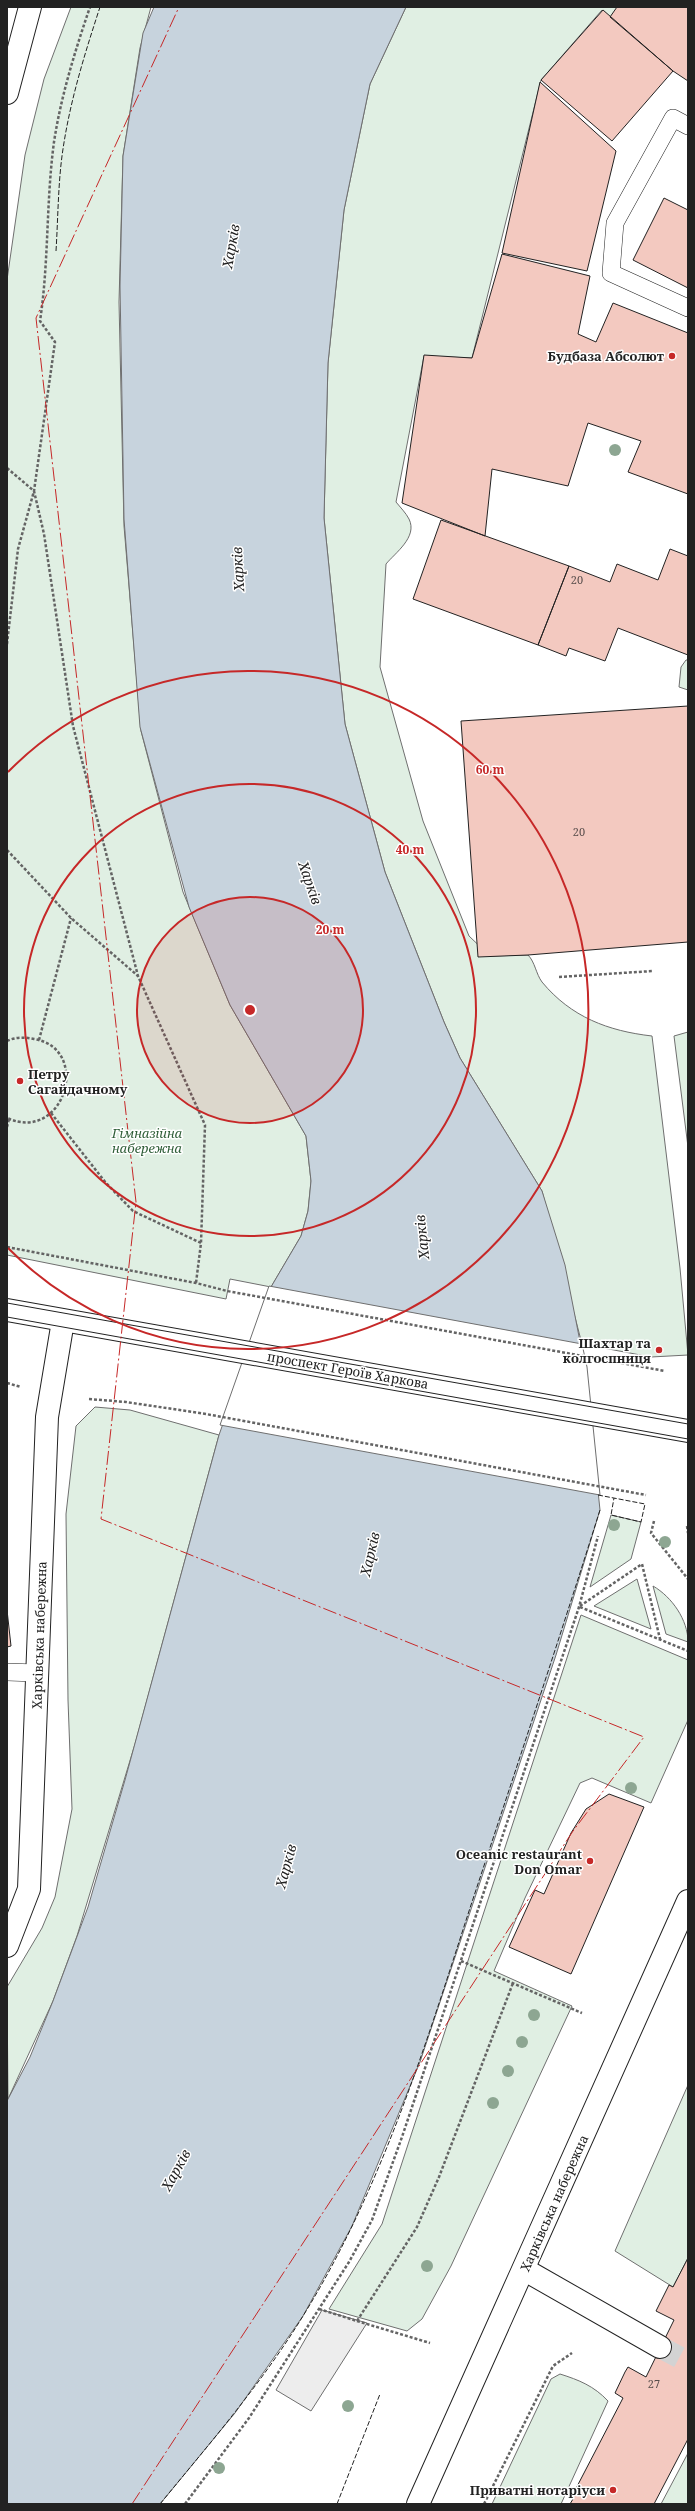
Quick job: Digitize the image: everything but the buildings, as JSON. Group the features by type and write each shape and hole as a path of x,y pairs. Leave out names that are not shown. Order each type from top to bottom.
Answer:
{"main road":[{"path":"7,93 30,7"},
{"name":"проспект Героїв Харкова","path":"7,1310 657,1424 688,1431"},
{"name":"Харківська набережна","path":"7,1946 29,1889 47,1417 63,1321"},
{"name":"Харківська набережна","path":"418,2504 525,2270 688,1900"},
{"path":"525,2270 660,2347"}],"lane":[{"path":"688,126 673,118 615,223 611,273 688,308"},
{"path":"7,1672 37,1673"}],"path":[{"path":"7,644 18,549 34,492 55,342 40,321 46,283 45,253 54,143 68,77 90,7"},
{"path":"7,468 34,492 44,534 73,726 138,976 205,1125 201,1243 196,1283"},
{"path":"7,850 71,918 138,976"},
{"path":"39,1040 71,918"},
{"path":"559,977 653,971"},
{"path":"7,1041 25,1037 39,1040 59,1055 67,1079 65,1092 51,1113 31,1121 19,1122 8,1118 7,1126"},
{"path":"51,1113 106,1183 133,1211 201,1243"},
{"path":"7,1247 196,1283 227,1291 665,1371"},
{"path":"7,1383 22,1387"},
{"path":"89,1399 126,1402 206,1414 646,1495"},
{"path":"654,1521 651,1533 688,1579"},
{"path":"686,1526 688,1533"},
{"path":"185,2504 249,2418 319,2309 372,2220 461,1961 579,1607 598,1536"},
{"path":"579,1607 642,1564 660,1640"},
{"path":"579,1607 688,1651"},
{"path":"461,1961 582,2013"},
{"path":"357,2320 417,2227 439,2177 513,1983"},
{"path":"319,2309 430,2343"},
{"path":"484,2504 553,2366 572,2353"}],"green space":[{"name":"Гімназійна набережна","path":"71,7 151,7 140,48 123,156 119,302 124,526 141,731 183,892 230,1005 306,1136 311,1181 308,1211 301,1236 271,1287 230,1279 226,1299 7,1255 7,280 25,155 44,79"},
{"path":"406,7 629,7 610,17 602,10 541,80 472,358 424,356 396,502 405,512 411,526 408,538 400,550 386,564 380,667 423,821 469,936 490,956 528,955 542,982 553,994 578,1013 606,1026 636,1034 652,1036 680,1268 688,1355 651,1357 582,1344 542,1191 460,1058 444,1022 385,872 345,724 324,518 328,363 344,210 370,84"},
{"path":"686,660 688,660 688,690 679,687 681,667"},
{"path":"688,1032 688,1147 674,1036"},
{"path":"95,1407 130,1410 219,1435 135,1744 77,1936 53,2001 8,2099 7,1987 42,1928 55,1897 72,1809 68,1700 66,1514 76,1426"},
{"path":"611,1515 641,1522 631,1559 590,1587"},
{"path":"637,1579 651,1629 594,1606"},
{"path":"653,1586 666,1596 678,1610 685,1626 688,1642 666,1634"},
{"path":"581,1615 688,1660 688,1720 651,1803 592,1778 580,1783 525,1898 494,1971 572,2006 451,2266 422,2319 407,2331 329,2309 382,2224"},
{"path":"688,2085 688,2258 673,2287 615,2251"},
{"path":"560,2374 586,2384 608,2401 561,2504 492,2504 551,2379"},
{"path":"688,2453 688,2504 661,2504 687,2455"}],"shaded area":[{"path":"322,2310 367,2323 311,2411 276,2390"}],"water":[{"name":"Харків","path":"154,7 406,7 370,84 344,210 328,363 324,518 345,724 385,872 444,1022 460,1058 542,1191 565,1265 585,1367 600,1510 556,1655 420,2062 352,2226 303,2316 235,2413 160,2504 7,2504 7,2101 30,2057 53,2001 88,1907 125,1780 219,1435 271,1287 301,1236 308,1211 311,1181 306,1136 230,1005 189,907 140,727 124,519 120,286 123,156 143,33"}],"pier":[{"path":"269,1286 582,1344 587,1367 600,1495 220,1425"}],"tunnel":[{"path":"660,2347 688,2362"}],"tram line":[{"path":"7,1303 688,1424"},
{"path":"7,1317 688,1439"}],"fence":[{"path":"56,251 60,179 65,137 78,80 100,7"},
{"path":"598,1495 645,1504 641,1522 611,1515 614,1498"},
{"path":"160,2504 253,2389 287,2341 331,2268 356,2219 399,2117 436,2013 600,1510"},
{"path":"337,2504 380,2394"}],"power":[{"path":"132,2504 573,1831 644,1737 101,1519 136,1202 36,318 179,7"}],"place":[{"name":"Будбаза Абсолют","path":"672,356"},
{"name":"Петру Сагайдачному","path":"20,1081"},
{"name":"Шахтар та колгоспниця","path":"659,1350"},
{"name":"Oceanic restaurant Don Omar","path":"590,1861"},
{"name":"Приватні нотаріуси","path":"613,2490"}]}
